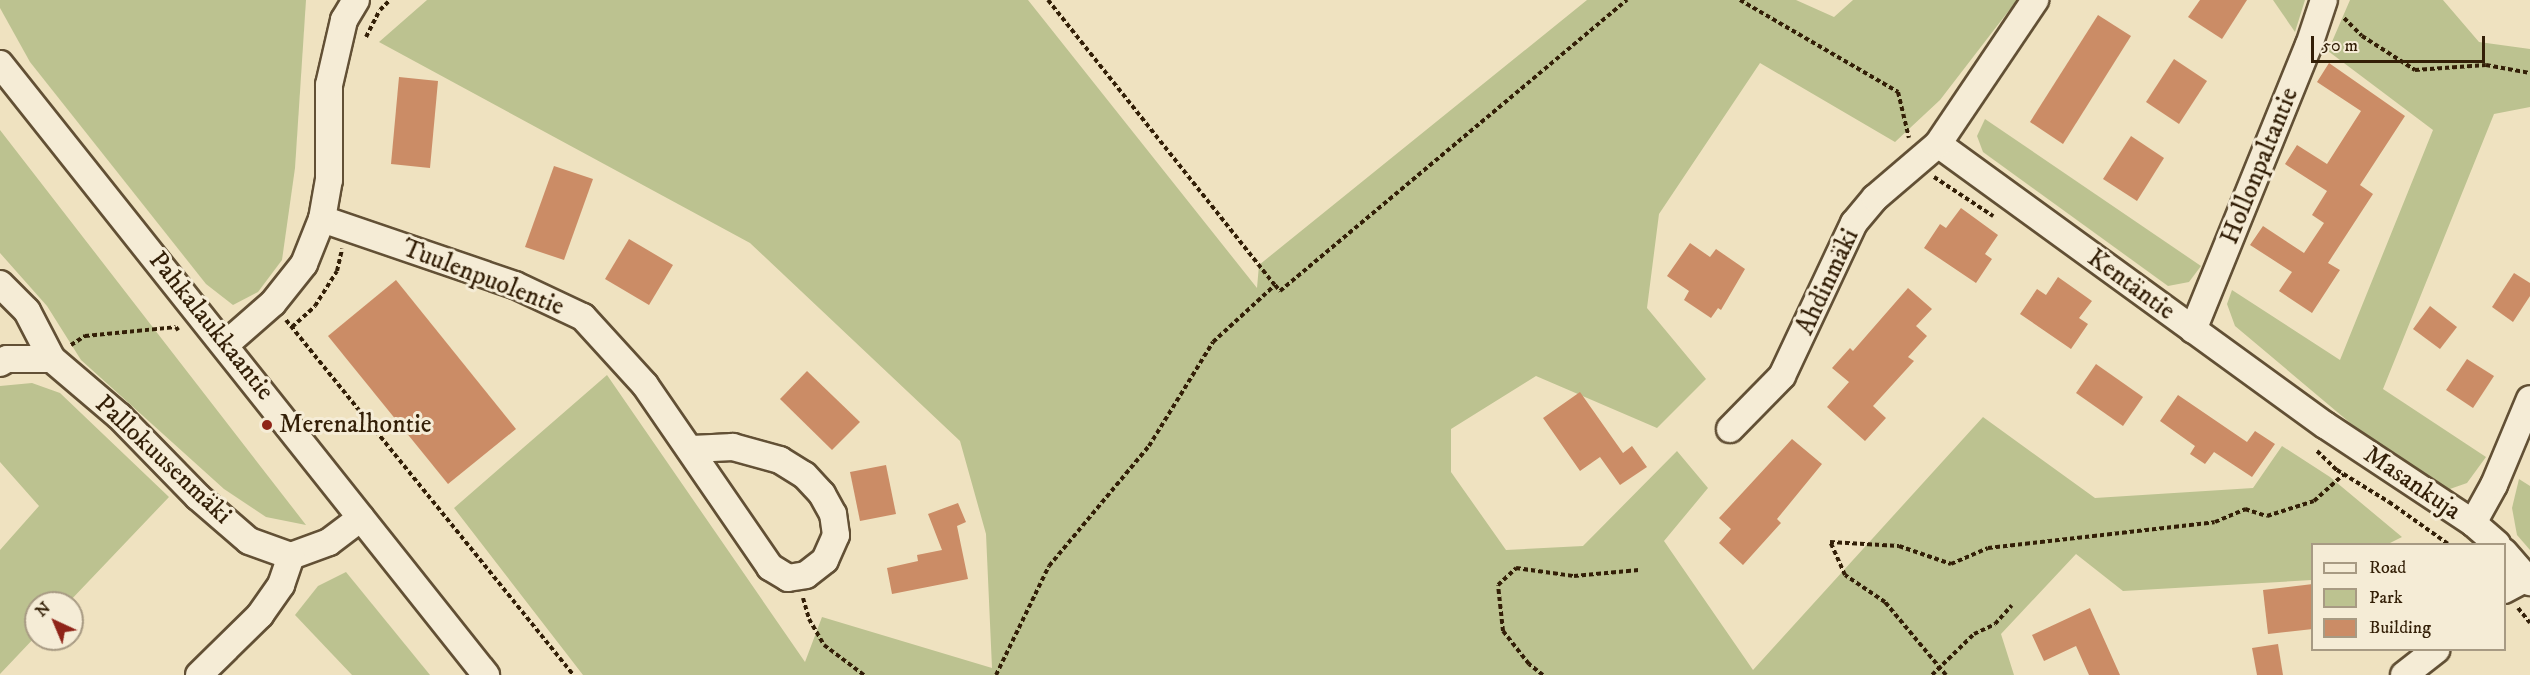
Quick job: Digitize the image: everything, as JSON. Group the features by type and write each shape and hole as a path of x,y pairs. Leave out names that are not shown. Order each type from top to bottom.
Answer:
{"street":[{"path":"226,344 273,303 304,264 322,219 329,180 329,85 344,20 356,0"},
{"name":"Ahdinmäki","path":"1730,429 1782,376 1854,223 1875,198 1938,144 2035,0"},
{"name":"Hollonpaltantie","path":"2193,330 2309,45 2332,7"},
{"name":"Pahkalaukkaantie","path":"0,64 226,344 486,675"},
{"name":"Kentäntie","path":"1938,144 2325,425"},
{"name":"Tuulenpuolentie","path":"322,219 515,285 583,317 613,346 692,449 770,567 789,578 797,576"},
{"name":"Pallokuusenmäki","path":"0,284 27,311 52,358 119,416 198,497 249,541 291,556"},
{"path":"0,363 7,359 52,358"},
{"path":"2473,523 2494,485 2530,399"},
{"name":"Masankuja","path":"2325,425 2473,523 2496,543"},
{"path":"692,449 733,447 780,460 822,494 833,514 836,535 825,560 806,575 797,576"},
{"path":"199,675 260,615 281,585 291,556 329,542 362,518"},
{"path":"2506,553 2528,580 2506,590"},
{"path":"2404,675 2435,651"}],"path":[{"path":"1048,0 1280,291 1627,0"},
{"path":"1740,0 1898,92 1916,165"},
{"path":"2332,7 2362,36 2415,70 2486,65 2530,73"},
{"path":"996,675 1049,566 1149,446 1213,342 1275,285"},
{"path":"273,303 573,675"},
{"path":"52,358 85,336 176,327 184,336"},
{"path":"1946,675 1941,666 1885,603 1845,575 1830,542 1899,546 1951,564 1988,548 2215,522 2245,509 2267,516 2314,501 2344,474"},
{"path":"1543,675 1529,664 1503,631 1498,585 1516,568 1574,576 1639,570"},
{"path":"797,576 809,620 824,645 864,675"},
{"path":"1932,675 1974,634 1995,624 2012,606"}],"green space":[{"path":"0,0 306,0 295,168 282,260 258,292 233,305 206,284 30,62 0,8"},
{"path":"427,0 1028,0 1257,288 1259,265 1587,0 1796,0 1834,17 1853,0 2017,0 1940,100 1895,142 1760,63 1659,214 1647,308 1706,379 1657,428 1536,376 1451,429 1451,472 1506,550 1583,546 1677,451 1708,488 1664,541 1753,670 1983,417 2095,498 2253,488 2282,446 2330,477 2402,537 2390,543 2311,543 2311,580 2123,591 2076,554 2001,634 2014,675 583,675 454,508 607,375 805,662 822,617 992,668 986,534 960,441 750,243 379,42"},
{"path":"2273,0 2305,0 2295,32"},
{"path":"2350,0 2443,0 2479,42 2530,49 2530,107 2494,114 2383,389 2486,457 2467,483 2447,490 2355,427 2235,326 2227,304 2232,290 2340,360 2433,130 2328,51"},
{"path":"1985,119 2201,266 2189,282 2168,286 1983,152 1977,136"},
{"path":"0,130 306,525 266,517 224,489 81,360 47,306 0,253"},
{"path":"32,383 60,393 169,497 79,591 24,591 24,649 0,674 0,550 39,506 0,462 0,386"},
{"path":"2519,479 2530,486 2530,550 2517,535 2512,508"},
{"path":"346,572 430,675 352,675 295,615 318,586"}],"building":[{"path":"2200,0 2247,0 2222,39 2188,17"},
{"path":"2098,15 2131,36 2063,144 2030,122"},
{"path":"2174,59 2207,81 2179,124 2146,102"},
{"path":"2329,63 2405,116 2360,185 2373,194 2328,263 2340,270 2312,313 2279,291 2292,272 2250,245 2263,226 2304,253 2324,223 2312,215 2327,191 2285,164 2297,145 2327,164 2361,111 2317,82"},
{"path":"399,77 438,81 430,168 391,164"},
{"path":"2131,136 2164,158 2137,201 2103,179"},
{"path":"554,166 593,179 564,260 525,247"},
{"path":"1961,208 1998,235 1985,254 1992,259 1976,283 1924,248 1940,224 1946,228"},
{"path":"629,239 673,265 649,305 605,279"},
{"path":"1690,243 1710,257 1716,249 1745,269 1721,310 1718,308 1711,318 1684,300 1689,291 1667,276"},
{"path":"2514,273 2530,283 2530,296 2513,322 2492,307"},
{"path":"2058,277 2092,301 2079,318 2088,324 2071,349 2020,314 2037,289 2046,295"},
{"path":"396,280 516,429 448,484 328,336"},
{"path":"1908,288 1932,309 1916,326 1927,336 1908,357 1914,361 1873,406 1886,418 1865,441 1827,407 1849,382 1832,368 1850,348 1853,351"},
{"path":"2430,306 2457,327 2440,349 2413,329"},
{"path":"2467,359 2494,376 2473,408 2446,390"},
{"path":"2096,364 2143,397 2123,426 2076,393"},
{"path":"807,371 860,422 832,450 780,399"},
{"path":"1580,392 1623,453 1632,446 1647,467 1620,485 1600,457 1580,471 1543,418"},
{"path":"2178,395 2247,442 2255,431 2275,444 2252,477 2214,452 2205,464 2190,454 2195,446 2160,421"},
{"path":"1792,439 1822,464 1777,519 1781,523 1743,565 1719,543 1731,529 1719,518"},
{"path":"886,465 896,514 860,521 850,472"},
{"path":"958,503 966,522 957,526 968,579 892,594 887,568 918,561 917,555 942,550 928,514"},
{"path":"2311,584 2311,629 2268,634 2263,590"},
{"path":"2090,608 2120,675 2089,675 2076,646 2044,661 2032,635"},
{"path":"2278,644 2283,675 2257,675 2252,648"}],"place":[{"name":"Merenalhontie","path":"267,425"}]}
